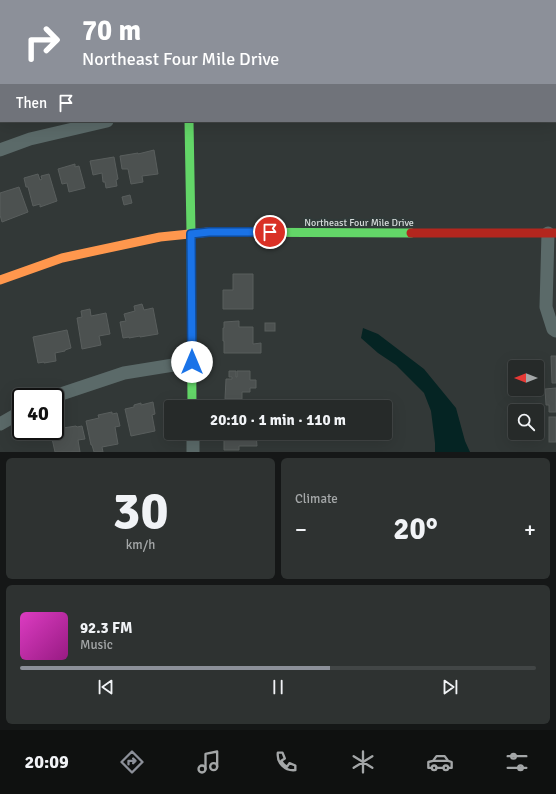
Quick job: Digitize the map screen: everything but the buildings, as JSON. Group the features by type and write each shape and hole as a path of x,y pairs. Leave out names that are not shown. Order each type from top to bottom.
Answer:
{"street":[{"path":"0,150 30,139 103,122"},
{"path":"189,122 192,400"},
{"name":"Northeast Four Mile Drive","path":"0,280 62,258 160,237 209,232 552,233"},
{"path":"552,233 546,307 553,329 556,332"},
{"path":"64,393 124,373 192,362"},
{"path":"0,424 12,417"},
{"path":"193,440 193,452"}],"water":[{"path":"363,328 378,334 424,369 456,408 465,441 470,452 435,452 431,411 424,393 396,365 378,353 361,338"}],"traffic: fast":[{"path":"189,122 192,400"},
{"path":"220,232 411,233"}],"traffic: slow":[{"path":"0,280 62,258 160,237 220,232"}],"traffic: jam":[{"path":"411,233 556,233"}],"route":[{"path":"192,362 191,234 209,232 270,232"}]}
